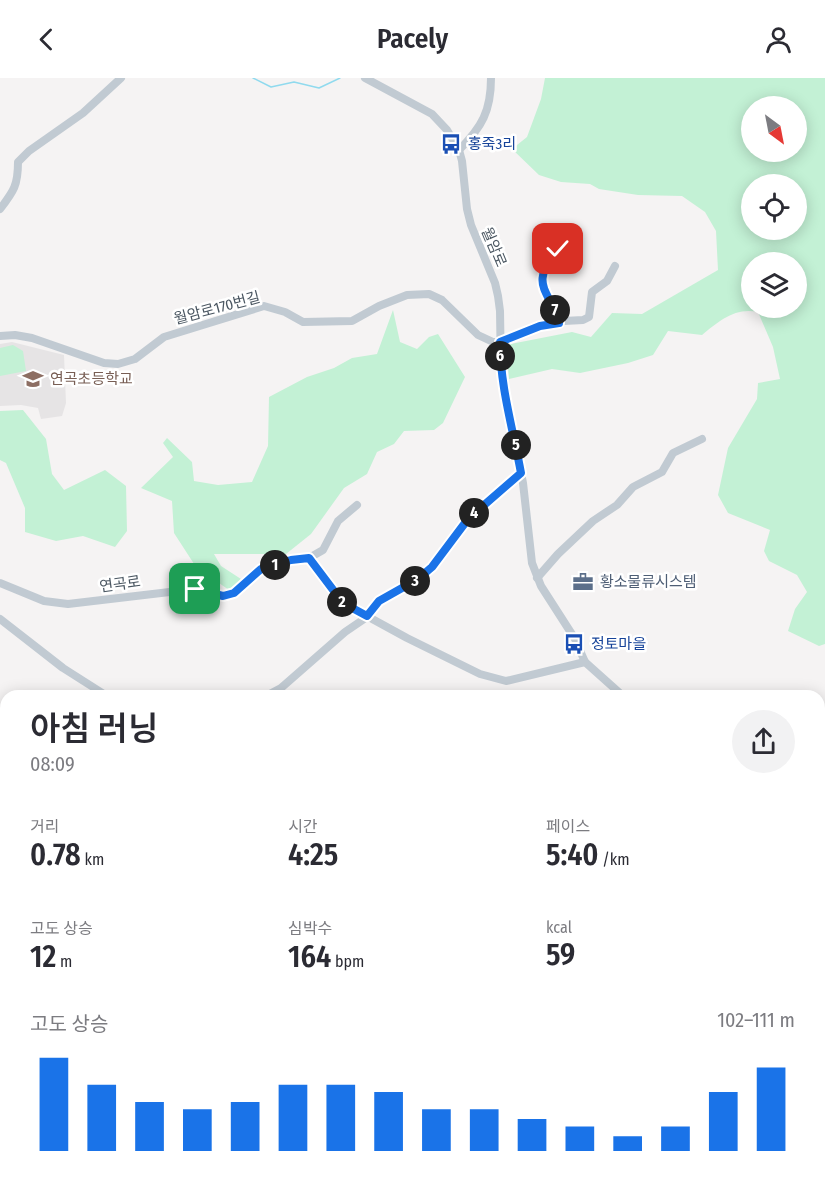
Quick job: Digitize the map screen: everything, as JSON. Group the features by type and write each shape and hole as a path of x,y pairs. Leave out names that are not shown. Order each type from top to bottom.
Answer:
{"street":[{"path":"0,209 14,191 18,162 29,151 83,113 121,78"},
{"name":"월암로","path":"365,78 432,114 447,130 459,150 467,210 497,290 501,310 500,363 521,473 532,563 537,578 580,647 585,662 616,690"},
{"path":"459,150 476,133 487,111 491,95 491,78"},
{"path":"558,249 547,262 542,276 543,290 555,308 559,323"},
{"path":"500,342 540,326 583,320 589,317 592,292 607,281 615,266"},
{"name":"월암로170번길","path":"0,336 15,335 32,338 104,363 118,364 135,359 164,337 264,306 285,312 303,322 352,321 379,306 407,295 429,294 442,300 478,335 493,342 500,342"},
{"path":"537,578 558,554 593,521 617,505 633,487 662,472 673,453 702,439"},
{"path":"277,690 367,616 379,601 418,579 432,567 468,519 521,473"},
{"path":"357,505 339,521 323,550 309,558 343,603 480,674 506,681 585,662"},
{"name":"연곡로","path":"0,583 44,601 68,604 195,589 223,596 234,593 261,569 291,560 309,558"},
{"path":"0,619 63,668 98,690"}],"shaded area":[{"name":"연곡초등학교","path":"12,342 64,355 66,403 62,416 41,419 38,408 21,405 0,406 0,344"}],"green space":[{"path":"545,78 825,78 825,644 819,646 788,631 795,609 807,592 797,575 769,561 764,551 770,530 728,513 718,495 728,448 757,399 758,383 780,379 773,347 761,318 807,318 807,252 741,252 741,312 721,320 702,335 668,331 653,355 628,363 580,373 552,369 509,379 506,345 572,332 591,337 612,313 642,314 718,270 716,231 705,212 682,196 638,195 599,189 590,184 561,182 539,175 512,149 527,137 541,99"},
{"path":"393,310 400,342 417,349 429,337 438,334 465,377 443,423 434,430 404,431 394,444 377,452 367,474 344,488 311,534 286,554 214,554 221,566 241,579 229,590 196,567 174,533 172,501 141,488 173,457 163,443 167,438 192,462 194,481 218,485 252,482 268,446 269,397 307,377 334,368 352,358 377,354"},
{"path":"13,345 23,351 26,371 0,376 0,348"},
{"path":"23,410 46,439 52,474 64,490 105,470 126,486 127,531 115,547 83,536 56,541 25,532 25,508 6,463 0,460 0,411"}],"waterway":[{"path":"253,78 271,87 294,82 319,88 340,78"}],"place":[{"name":"홍죽3리","path":"451,144"},
{"name":"연곡초등학교","path":"33,379"},
{"name":"황소물류시스템","path":"583,582"},
{"name":"정토마을","path":"574,644"}],"route":[{"path":"195,589 223,596 234,593 261,569 291,560 309,558 343,603 367,616 379,601 418,579 432,567 468,519 521,473 504,392 500,342 540,326 559,323 555,308 543,290 542,276 547,262 558,249"}]}
